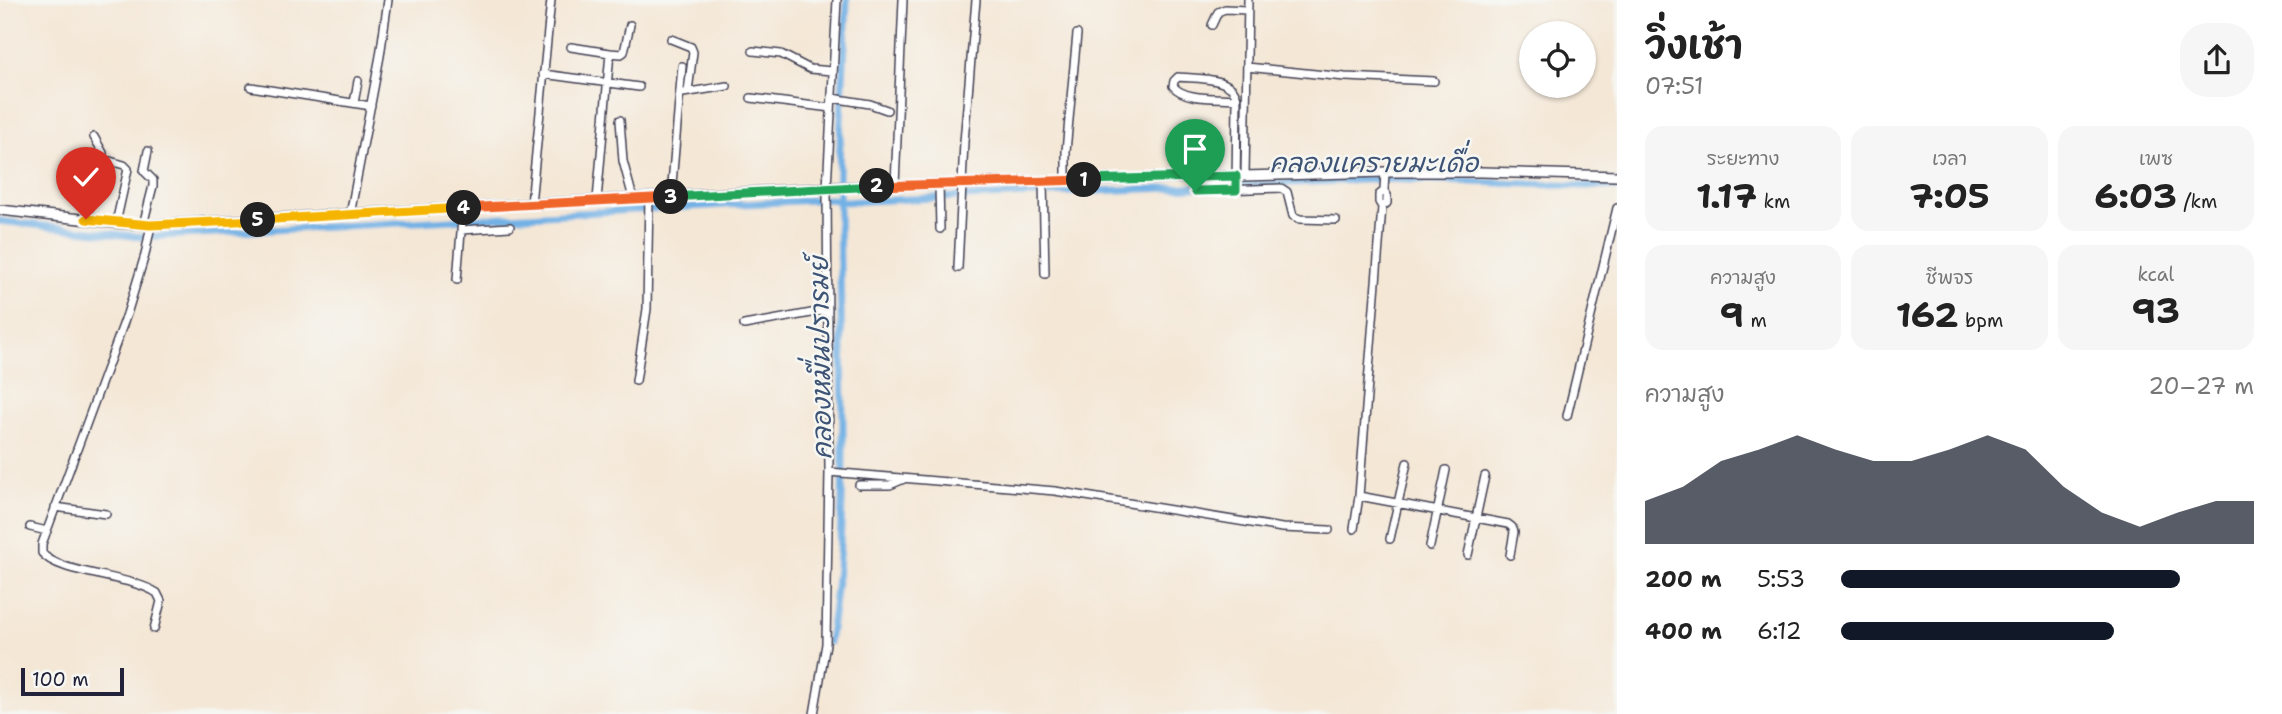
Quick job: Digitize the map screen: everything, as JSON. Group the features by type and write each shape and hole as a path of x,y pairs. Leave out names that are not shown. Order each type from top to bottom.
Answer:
{"street":[{"path":"350,215 388,0"},
{"path":"531,204 551,0"},
{"path":"837,0 832,71 839,99"},
{"path":"895,185 903,0"},
{"path":"958,268 961,190 976,0"},
{"path":"1238,181 1247,68 1248,0"},
{"path":"1212,25 1218,12 1225,9 1247,10"},
{"path":"571,47 621,54 624,52 629,25"},
{"path":"1066,180 1066,151 1077,34"},
{"path":"671,38 691,47 692,52 671,197"},
{"path":"752,51 781,54 810,69 832,71"},
{"path":"597,200 610,53"},
{"path":"682,66 684,93"},
{"path":"1247,68 1345,77 1434,80"},
{"path":"543,74 639,87"},
{"path":"1237,99 1188,95 1175,90 1174,80 1178,77 1213,81 1229,85 1235,90 1237,99 1238,181"},
{"path":"354,103 358,80"},
{"path":"1212,97 1213,81"},
{"path":"684,93 727,86"},
{"path":"251,87 371,106"},
{"path":"751,98 831,108"},
{"path":"814,714 825,644 835,473 828,310 832,192 831,108 839,99"},
{"path":"839,99 887,110"},
{"path":"620,120 623,161 633,198"},
{"path":"94,137 103,153 100,171"},
{"path":"148,151 144,171 153,180 148,230 127,314 55,507 41,553 54,563 122,579 158,593 160,601 154,629"},
{"path":"110,161 128,169 116,223"},
{"path":"462,219 531,204 633,198 649,205 671,197 832,192 895,185 961,190 1043,188 1066,180 1238,181 1482,172 1617,176"},
{"path":"1354,529 1359,496 1382,208 1379,195 1384,191 1385,176"},
{"path":"1195,191 1238,181 1285,189 1293,216 1300,219 1336,220"},
{"path":"86,219 95,186"},
{"path":"1043,188 1045,274"},
{"path":"939,190 940,229"},
{"path":"636,380 646,317 649,205"},
{"path":"1567,416 1617,208"},
{"path":"0,210 116,223 148,230 350,215 462,219 510,227"},
{"path":"457,280 462,219"},
{"path":"744,326 828,310"},
{"path":"1390,539 1407,463"},
{"path":"1430,546 1446,470"},
{"path":"835,473 1055,491 1282,528 1329,530"},
{"path":"1468,555 1485,476"},
{"path":"859,485 890,485 904,479"},
{"path":"1359,496 1513,527 1510,555"},
{"path":"55,507 106,514"},
{"path":"30,527 47,531"}],"waterway":[{"name":"คลองหมื่นปรารมย์","path":"829,642 837,584 843,468 839,175 847,0"},
{"name":"คลองแครายมะเดื่อ","path":"0,221 142,237 832,199 840,202 1382,179 1617,187"}],"tunnel":[{"path":"95,186 100,171"}],"route":[{"path":"86,219 150,225 842,187 1236,176 1236,190 1195,191"}]}
